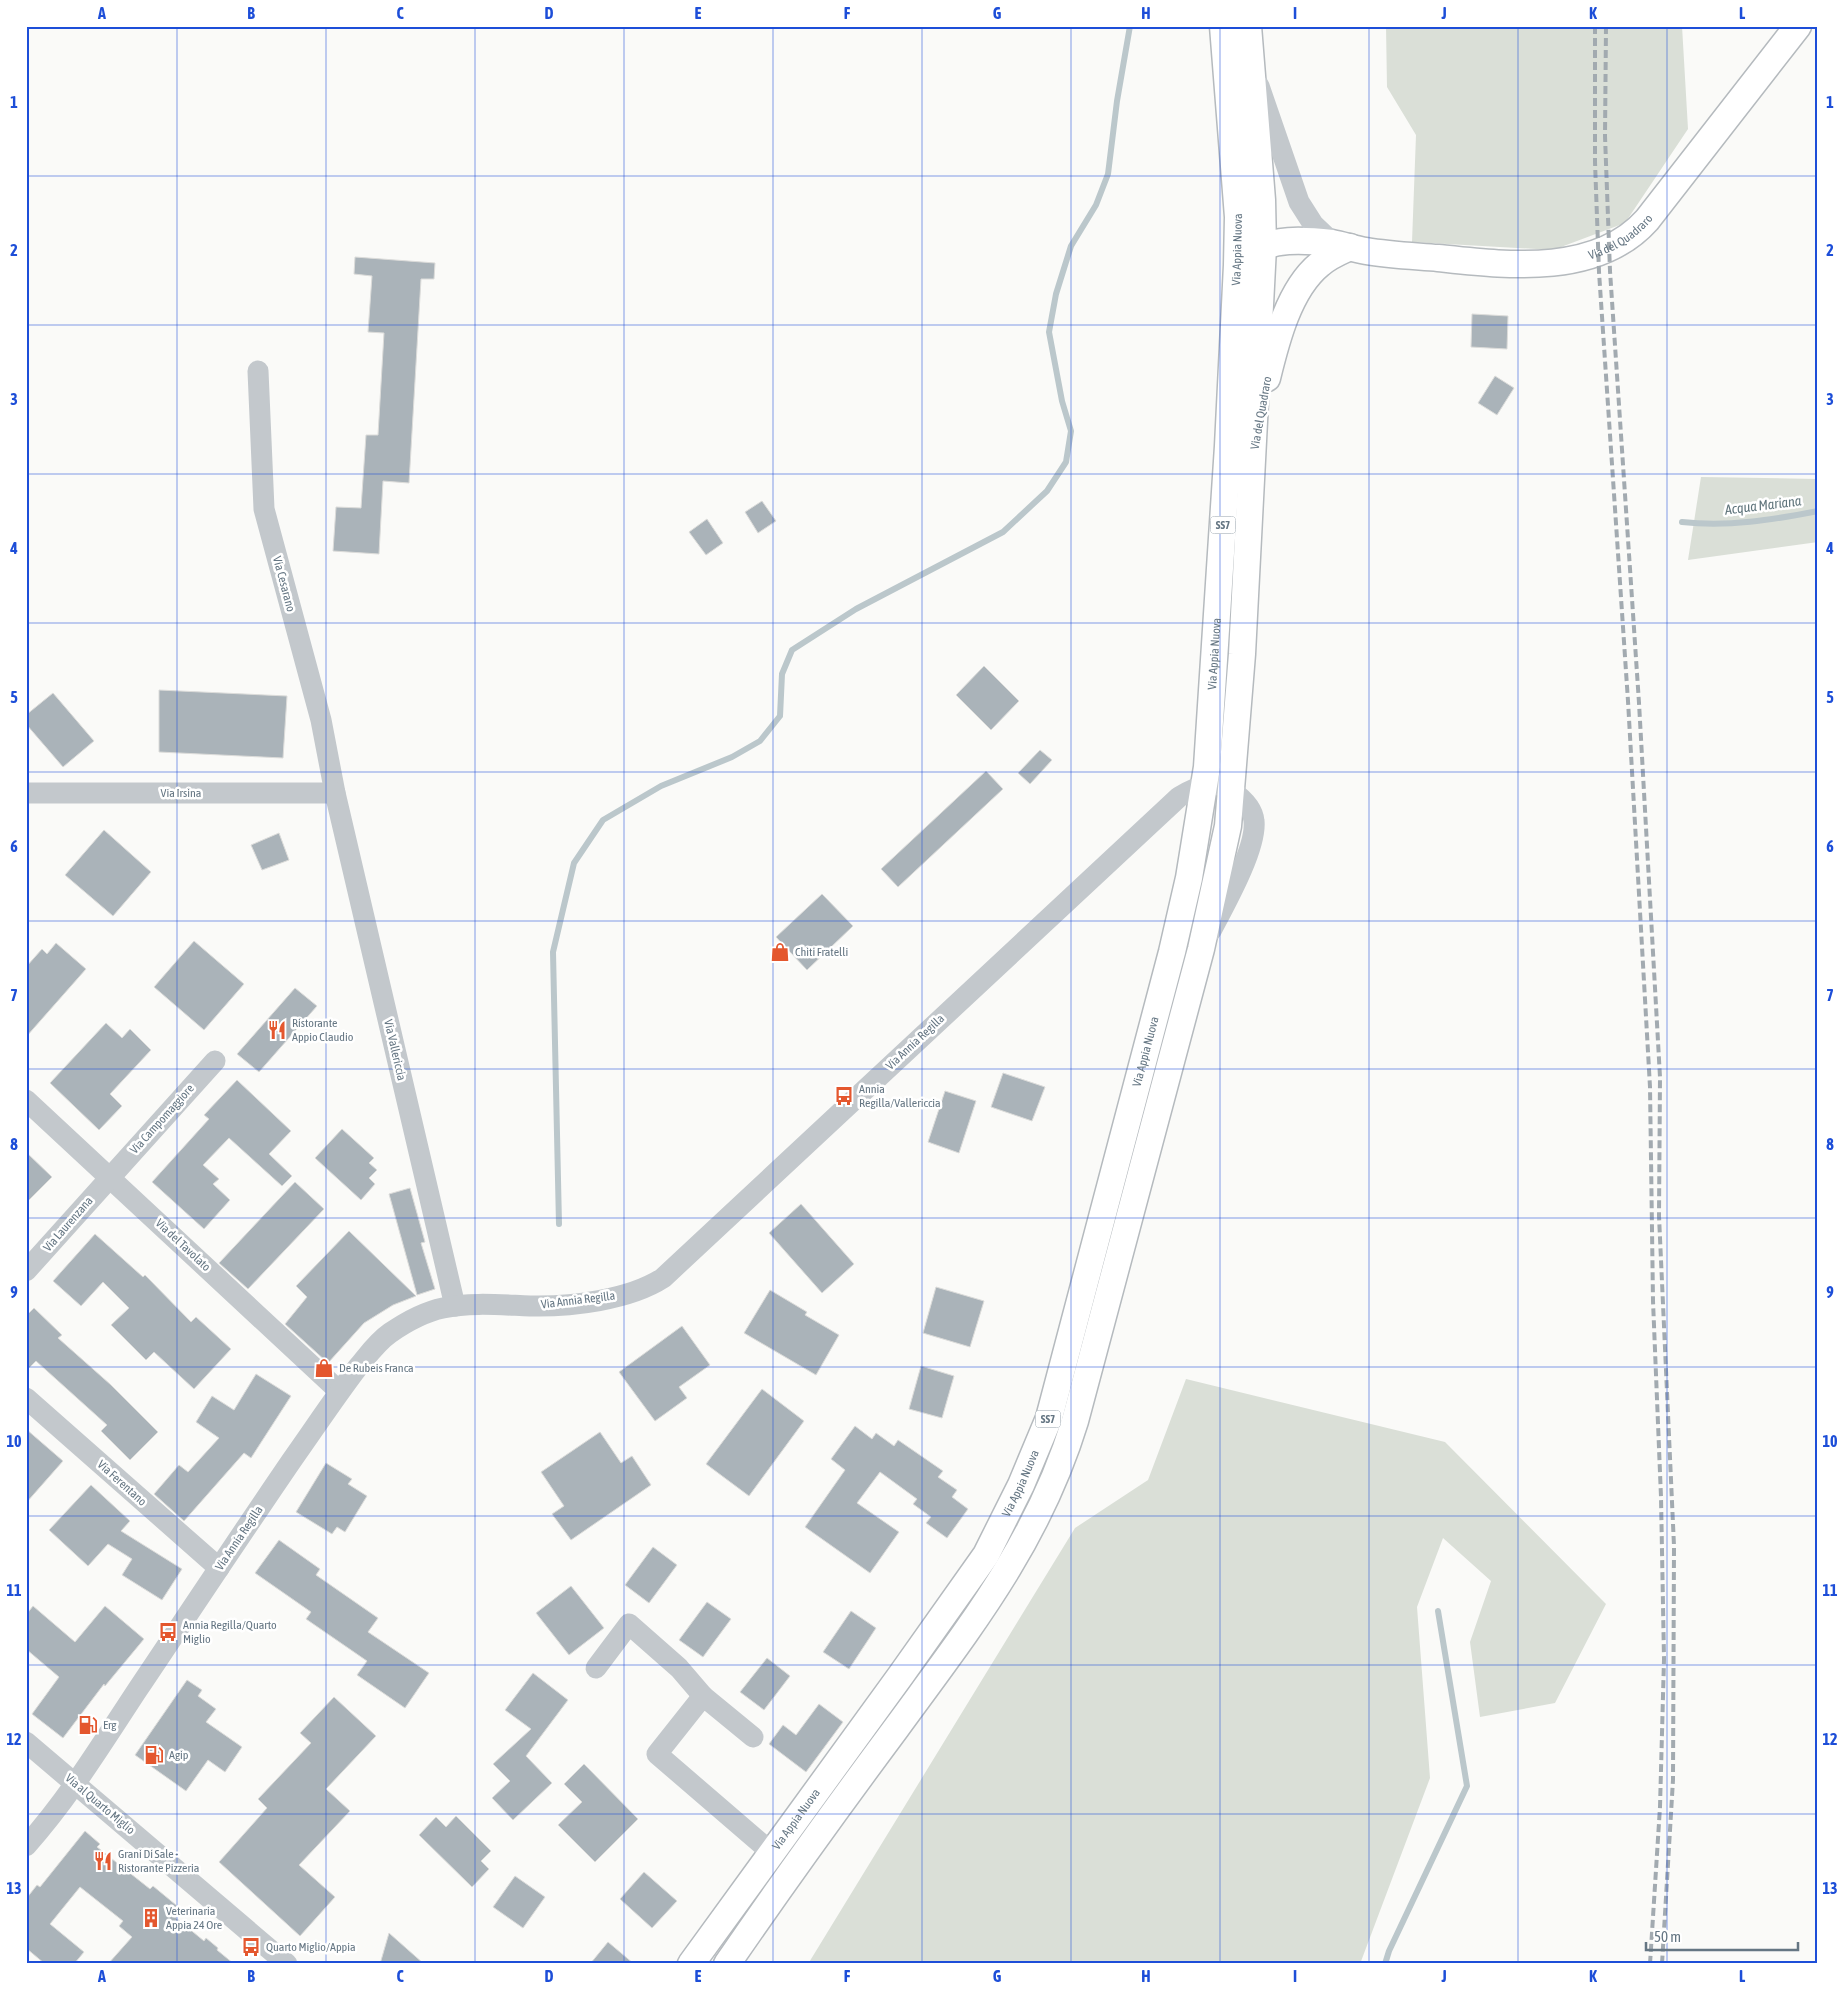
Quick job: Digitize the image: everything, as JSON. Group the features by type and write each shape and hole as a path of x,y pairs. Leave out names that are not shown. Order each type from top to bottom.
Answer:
{"main road":[{"name":"Via Appia Nuova","path":"691,1964 986,1555 1037,1450 1049,1418 1172,952 1190,878 1205,784 1228,446 1237,265 1237,208 1223,26"},
{"name":"Via Appia Nuova","path":"727,1964 831,1817 978,1616 1018,1553 1041,1510 1060,1466 1075,1421 1201,949 1226,836 1232,790 1237,736 1253,460 1263,247 1262,200 1253,69 1248,26"},
{"name":"Via del Quadraro","path":"1237,265 1249,253 1263,247 1288,241 1342,245 1384,253 1508,265 1524,265 1585,256 1621,243 1634,234 1647,220 1798,26"},
{"name":"Via del Quadraro","path":"1253,460 1262,397 1286,316 1300,287 1309,274 1332,256 1342,245"}],"street":[{"path":"1253,69 1299,202 1309,219 1342,245"},
{"name":"Via Cesarano","path":"258,371 264,509 321,720 335,793"},
{"path":"1205,784 1223,786 1232,790"},
{"name":"Via Annia Regilla","path":"26,1846 75,1783 339,1391 372,1350 388,1334 420,1316 455,1306 505,1304 532,1306 587,1302 642,1289 663,1278 1179,797 1205,784"},
{"name":"Via Irsina","path":"26,793 335,793"},
{"name":"Via Vallericcia","path":"335,793 455,1306"},
{"name":"Via Campomaggiore","path":"110,1176 215,1060"},
{"name":"Via del Tavolato","path":"26,1100 110,1176 339,1391"},
{"name":"Via Laurenzana","path":"26,1272 110,1176"},
{"name":"Via Ferentano","path":"26,1398 219,1568"},
{"path":"596,1668 629,1624 679,1668 703,1696 753,1737"},
{"path":"703,1696 657,1754 772,1853"},
{"name":"Via al Quarto Miglio","path":"26,1742 287,1964"}],"shaded area":[{"path":"1386,26 1682,26 1688,129 1625,223 1553,250 1412,242 1416,135 1387,87"},
{"path":"1701,477 1818,479 1818,542 1688,560"},
{"path":"1186,1379 1445,1442 1606,1604 1555,1703 1480,1717 1470,1642 1491,1581 1443,1538 1417,1607 1430,1778 1360,1964 808,1964 1075,1528 1148,1480"}],"building":[{"path":"355,257 435,263 434,279 421,279 409,483 383,481 379,554 333,551 336,507 361,508 366,435 378,435 384,333 368,332 372,276 354,274"},
{"path":"1472,314 1508,316 1507,349 1471,347"},
{"path":"1495,376 1514,388 1497,415 1478,403"},
{"path":"762,501 776,521 758,533 745,512"},
{"path":"707,519 723,543 706,555 689,532"},
{"path":"984,666 1019,701 991,730 956,695"},
{"path":"159,690 287,696 283,758 159,752"},
{"path":"53,693 94,741 63,767 26,724 26,715"},
{"path":"1040,750 1052,760 1030,784 1018,773"},
{"path":"986,771 1003,789 898,887 881,869"},
{"path":"104,830 151,872 113,916 65,875"},
{"path":"279,833 289,860 262,870 251,845"},
{"path":"822,894 853,926 807,970 776,937"},
{"path":"194,941 244,984 204,1030 154,987"},
{"path":"56,943 86,969 26,1037 26,967 42,949 47,954"},
{"name":"Ristorante Appio Claudio","path":"295,988 317,1006 259,1072 237,1054"},
{"path":"106,1023 122,1038 130,1029 151,1050 110,1094 122,1106 99,1130 50,1083"},
{"path":"1003,1073 1045,1087 1032,1121 991,1107"},
{"path":"237,1080 291,1131 269,1154 292,1176 282,1186 229,1138 203,1165 219,1179 213,1184 230,1200 204,1229 152,1182 209,1119 204,1115"},
{"path":"945,1091 976,1101 959,1153 928,1142"},
{"path":"342,1129 374,1158 369,1163 377,1170 369,1178 375,1184 361,1200 315,1158"},
{"path":"26,1152 52,1177 26,1203"},
{"path":"295,1182 324,1209 248,1289 219,1263"},
{"path":"410,1188 425,1242 421,1243 435,1289 417,1295 389,1194"},
{"path":"801,1204 854,1264 822,1293 769,1233"},
{"path":"349,1231 416,1296 393,1305 364,1323 328,1363 285,1324 307,1297 296,1286"},
{"path":"95,1234 143,1277 145,1275 191,1322 196,1317 231,1349 194,1389 154,1352 146,1360 111,1325 129,1308 103,1282 81,1306 53,1281"},
{"path":"936,1287 984,1301 970,1347 923,1333"},
{"path":"770,1290 807,1312 805,1315 839,1335 816,1375 744,1333"},
{"path":"34,1308 62,1335 58,1338 111,1385 158,1432 130,1460 101,1431 107,1425 36,1361 26,1371 26,1316"},
{"path":"682,1326 710,1365 679,1387 687,1398 655,1421 619,1372"},
{"path":"921,1366 954,1376 942,1418 909,1409"},
{"path":"256,1374 291,1396 251,1458 244,1453 184,1521 154,1494 179,1465 188,1472 219,1438 196,1422 212,1396 234,1410"},
{"path":"762,1389 804,1421 749,1496 706,1464"},
{"path":"855,1426 872,1439 876,1433 894,1446 898,1440 943,1471 938,1477 957,1490 952,1497 968,1509 947,1538 926,1523 931,1517 913,1504 917,1499 880,1472 857,1503 899,1532 870,1573 805,1527 845,1470 831,1459"},
{"path":"26,1429 63,1461 26,1503"},
{"path":"600,1432 621,1463 632,1456 651,1485 571,1540 552,1514 564,1506 541,1472"},
{"path":"326,1463 352,1479 348,1484 367,1496 345,1532 337,1527 332,1534 296,1512"},
{"path":"91,1485 130,1521 121,1531 182,1569 162,1600 122,1575 132,1559 108,1544 88,1566 49,1530"},
{"path":"279,1540 320,1569 316,1575 378,1618 368,1632 429,1673 405,1708 357,1675 367,1661 306,1619 311,1612 255,1573"},
{"path":"653,1547 677,1565 649,1603 625,1585"},
{"path":"571,1586 604,1628 569,1655 536,1613"},
{"path":"707,1602 731,1619 703,1657 679,1640"},
{"path":"33,1606 75,1642 105,1606 144,1639 105,1686 104,1684 63,1738 32,1714 59,1677 26,1649 26,1615"},
{"path":"851,1611 876,1628 849,1669 823,1652"},
{"path":"767,1658 790,1676 764,1710 740,1692"},
{"path":"533,1673 568,1700 526,1756 552,1783 513,1820 492,1798 510,1781 493,1764 531,1729 505,1710"},
{"path":"187,1680 202,1690 198,1696 216,1709 206,1722 242,1747 225,1772 208,1760 186,1791 135,1755"},
{"path":"334,1697 376,1736 326,1789 350,1811 299,1865 335,1897 300,1936 219,1862 267,1808 258,1799 311,1743 300,1733"},
{"path":"819,1704 843,1722 806,1772 769,1744 783,1725 796,1735"},
{"path":"584,1764 638,1819 595,1862 558,1825 582,1802 564,1784"},
{"path":"456,1816 491,1851 481,1861 489,1869 472,1887 419,1835 436,1817 446,1827"},
{"path":"85,1831 100,1844 97,1847 150,1889 153,1886 182,1910 176,1918 204,1941 206,1938 234,1964 108,1964 132,1937 119,1926 123,1921 80,1887 50,1924 84,1952 74,1964 45,1964 26,1948 26,1899 37,1885 40,1887"},
{"path":"644,1872 677,1901 652,1928 620,1899"},
{"path":"515,1876 545,1897 523,1928 493,1907"},
{"path":"389,1933 424,1964 380,1964"},
{"path":"608,1942 634,1964 590,1964"}],"waterway":[{"path":"559,1224 553,952 574,863 603,820 661,786 732,757 760,741 780,716 782,674 792,650 856,609 1003,532 1047,491 1066,462 1071,431 1062,401 1049,332 1056,294 1071,246 1096,205 1108,174 1117,101 1130,26"},
{"name":"Acqua Mariana","path":"1682,522 1716,524 1750,522 1818,511"},
{"path":"1385,1964 1389,1951 1467,1786 1438,1611"}],"railway":[{"path":"1595,26 1595,162 1599,272 1628,701 1650,1087 1653,1301 1661,1497 1664,1659 1660,1807 1650,1964"},
{"path":"1606,26 1605,136 1610,271 1639,703 1660,1077 1659,1216 1674,1546 1673,1780 1662,1964"}],"place":[{"name":"Chiti Fratelli","path":"780,952"},
{"name":"Ristorante Appio Claudio","path":"277,1030"},
{"name":"Annia Regilla/Vallericcia","path":"844,1096"},
{"name":"De Rubeis Franca","path":"324,1368"},
{"name":"Annia Regilla/Quarto Miglio","path":"168,1632"},
{"name":"Erg","path":"88,1725"},
{"name":"Agip","path":"154,1755"},
{"name":"Grani Di Sale - Ristorante Pizzeria","path":"103,1861"},
{"name":"Veterinaria Appia 24 Ore","path":"151,1918"},
{"name":"Quarto Miglio/Appia","path":"251,1947"}]}
